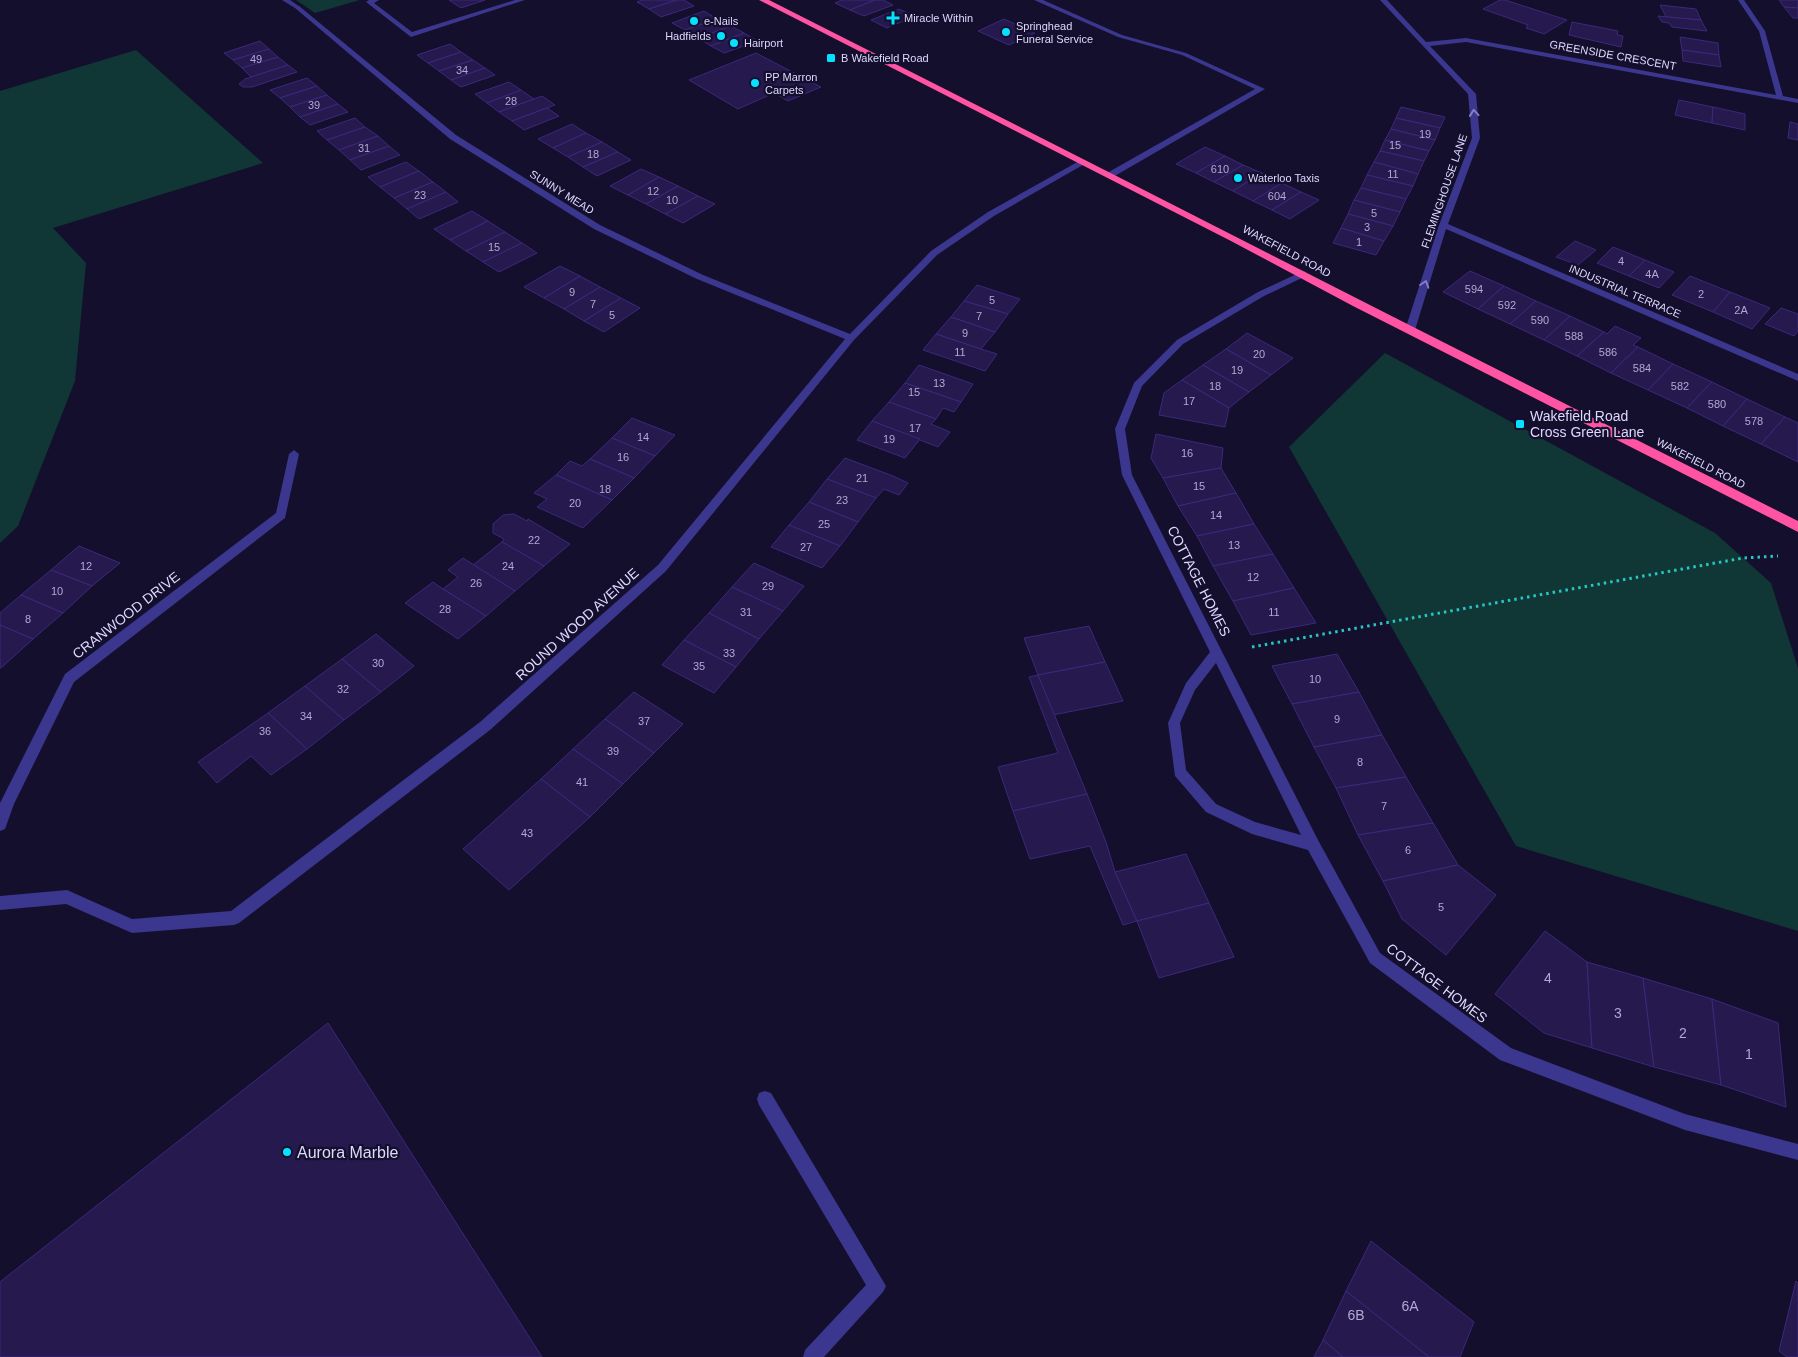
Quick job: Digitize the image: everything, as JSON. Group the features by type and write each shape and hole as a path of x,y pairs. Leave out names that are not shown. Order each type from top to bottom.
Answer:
{"highway":[{"name":"WAKEFIELD ROAD","path":"763,0 1110,175 1798,527"}],"street":[{"name":"SUNNY MEAD","path":"286,0 297,7 453,137 597,227 700,277 851,338"},
{"path":"376,0 369,2 411,34 522,0"},
{"path":"1037,0 1120,36 1184,54 1261,89 1110,175"},
{"name":"FLEMINGHOUSE LANE","path":"1384,0 1472,94 1476,138 1443,225 1410,330"},
{"path":"1741,0 1762,31 1780,97"},
{"name":"GREENSIDE CRESCENT","path":"1424,44 1466,40 1798,101"},
{"name":"ROUND WOOD AVENUE","path":"0,903 67,897 132,926 234,918 485,726 662,568 851,338 934,253 991,214 1084,162"},
{"name":"INDUSTRIAL TERRACE","path":"1443,225 1798,378"},
{"name":"COTTAGE HOMES","path":"1303,274 1261,294 1180,342 1138,385 1120,429 1127,475 1217,653 1190,687 1174,723 1180,772 1211,808 1252,828 1313,845 1375,958 1506,1054 1685,1122 1798,1152"},
{"name":"CRANWOOD DRIVE","path":"0,825 7,803 69,678 281,515 294,454"},
{"path":"1217,653 1313,845"},
{"path":"765,1099 877,1286 812,1357"}],"path":[{"path":"1217,653 1743,558 1780,556"}],"green space":[{"path":"296,0 360,0 315,13"},
{"path":"136,50 263,163 53,228 86,263 75,381 18,526 0,543 0,91"},
{"path":"1385,353 1715,533 1771,583 1798,668 1798,931 1516,846 1289,447"}],"building":[{"path":"449,0 485,0 461,8"},
{"path":"642,0 677,0 649,9 637,2"},
{"path":"677,0 684,0 694,6 661,17 649,9"},
{"path":"842,0 875,0 850,10 835,3"},
{"path":"875,0 883,0 893,5 864,16 850,10"},
{"path":"1500,0 1567,20 1544,34 1526,28 1528,25 1483,9"},
{"path":"1779,0 1798,0 1798,8 1784,7"},
{"path":"1660,5 1696,9 1701,20 1666,17"},
{"path":"1784,7 1798,8 1798,18 1793,18"},
{"name":"Miracle Within","path":"899,9 915,16 887,28 871,20"},
{"name":"e-Nails","path":"704,11 717,19 685,30 672,23"},
{"path":"1658,16 1701,20 1707,31 1672,27 1669,23 1662,22"},
{"path":"717,19 731,26 698,38 685,30"},
{"name":"Springhead Funeral Service","path":"1004,19 1035,33 1009,45 978,31"},
{"path":"1572,22 1618,31 1617,35 1623,36 1621,47 1569,35"},
{"name":"Hadfields","path":"731,26 744,33 711,46 698,38"},
{"name":"Hairport","path":"744,33 758,41 724,53 711,46"},
{"path":"1680,37 1718,43 1719,55 1682,50"},
{"path":"260,41 269,49 233,60 224,53"},
{"path":"450,44 461,52 428,63 417,55"},
{"path":"269,49 278,57 242,68 233,60"},
{"path":"1682,50 1719,55 1721,67 1683,61"},
{"path":"461,52 473,60 439,71 428,63"},
{"name":"PP Marron Carpets","path":"756,53 821,87 788,101 774,93 738,109 689,80"},
{"path":"278,57 288,65 251,77 242,68"},
{"path":"473,60 485,68 451,80 439,71"},
{"path":"288,65 297,72 252,87 243,87 239,84 245,79"},
{"path":"485,68 495,75 461,87 451,80"},
{"path":"307,78 317,86 280,98 270,90"},
{"path":"509,82 521,90 487,103 475,94"},
{"path":"317,86 327,95 290,107 280,98"},
{"path":"521,90 534,99 499,112 487,103"},
{"path":"327,95 338,104 300,117 290,107"},
{"path":"542,96 555,105 512,121 499,112"},
{"path":"1679,100 1713,107 1712,123 1675,115"},
{"path":"338,104 348,112 310,125 300,117"},
{"path":"1401,107 1445,117 1440,128 1396,118"},
{"path":"1713,107 1745,114 1745,130 1712,123"},
{"path":"547,108 559,116 524,130 512,121"},
{"path":"355,118 365,127 327,140 317,131"},
{"path":"1396,118 1440,128 1435,140 1391,129"},
{"path":"1790,122 1798,124 1798,140 1788,138"},
{"path":"572,124 586,133 553,148 538,139"},
{"path":"365,127 378,136 339,150 327,140"},
{"path":"1391,129 1435,140 1429,151 1385,140"},
{"path":"586,133 602,142 568,157 553,148"},
{"path":"378,136 389,146 350,160 339,150"},
{"path":"1385,140 1429,151 1424,161 1380,151"},
{"path":"602,142 618,152 583,167 568,157"},
{"path":"389,146 400,155 361,170 350,160"},
{"path":"1205,147 1225,156 1196,173 1176,164"},
{"path":"1380,151 1424,161 1418,174 1374,162"},
{"path":"618,152 631,160 597,176 583,167"},
{"path":"1225,156 1243,165 1214,182 1196,173"},
{"path":"406,162 419,171 380,187 368,177"},
{"path":"1374,162 1418,174 1413,186 1367,175"},
{"name":"Waterloo Taxis","path":"1243,165 1262,173 1233,191 1214,182"},
{"path":"641,169 659,177 628,195 610,186"},
{"path":"419,171 433,182 394,198 380,187"},
{"path":"1262,173 1282,183 1253,201 1233,191"},
{"path":"1367,175 1413,186 1406,199 1361,188"},
{"path":"659,177 678,186 646,204 628,195"},
{"path":"433,182 446,192 407,209 394,198"},
{"path":"1282,183 1301,192 1272,210 1253,201"},
{"path":"678,186 698,196 665,214 646,204"},
{"path":"1361,188 1406,199 1400,212 1354,200"},
{"path":"446,192 458,202 419,219 407,209"},
{"path":"1301,192 1319,200 1290,219 1272,210"},
{"path":"698,196 715,204 683,223 665,214"},
{"path":"1354,200 1400,212 1393,226 1348,214"},
{"path":"472,211 488,221 450,240 434,229"},
{"path":"1348,214 1393,226 1384,241 1341,228"},
{"path":"488,221 505,232 466,251 450,240"},
{"path":"1341,228 1384,241 1376,255 1333,243"},
{"path":"505,232 522,243 483,262 466,251"},
{"path":"1575,241 1596,250 1578,265 1556,257"},
{"path":"522,243 537,253 499,272 483,262"},
{"path":"1613,247 1645,260 1629,276 1597,263"},
{"path":"1645,260 1674,272 1659,288 1629,276"},
{"path":"560,266 580,276 544,298 524,287"},
{"path":"1470,271 1504,286 1478,309 1443,292"},
{"path":"580,276 600,287 564,309 544,298"},
{"path":"1690,276 1730,292 1713,312 1672,295"},
{"path":"977,285 1020,299 1008,314 964,301"},
{"path":"1504,286 1536,301 1510,324 1478,309"},
{"path":"600,287 621,298 584,321 564,309"},
{"path":"1730,292 1770,308 1752,329 1713,312"},
{"path":"621,298 640,308 604,332 584,321"},
{"path":"964,301 1008,314 995,332 951,317"},
{"path":"1536,301 1570,316 1544,340 1510,324"},
{"path":"1781,308 1798,314 1798,331 1794,336 1765,324"},
{"path":"1570,316 1604,332 1577,356 1544,340"},
{"path":"951,317 995,332 981,349 936,334"},
{"path":"1615,326 1641,338 1633,345 1638,347 1611,373 1577,356 1604,332 1607,334"},
{"path":"1247,333 1293,358 1271,375 1226,349"},
{"path":"936,334 997,354 985,371 923,350"},
{"path":"1638,347 1673,364 1648,390 1611,373"},
{"path":"1226,349 1271,375 1249,392 1203,365"},
{"path":"1673,364 1712,382 1687,408 1648,390"},
{"path":"919,365 973,384 961,402 905,383"},
{"path":"1203,365 1249,392 1229,408 1182,380"},
{"path":"1182,380 1229,408 1225,427 1159,415 1164,393"},
{"path":"1712,382 1747,399 1723,426 1687,408"},
{"path":"905,383 961,402 954,412 943,408 936,419 889,402"},
{"path":"1747,399 1785,417 1761,444 1723,426"},
{"path":"889,402 936,419 931,424 950,432 938,447 872,421"},
{"path":"1785,417 1798,423 1798,462 1761,444"},
{"path":"632,418 675,435 655,456 612,438"},
{"path":"872,421 920,439 905,458 857,440"},
{"path":"1156,434 1223,448 1221,468 1163,478 1151,458"},
{"path":"612,438 655,456 634,478 590,459"},
{"path":"845,458 908,483 899,495 884,489 876,498 827,479"},
{"path":"590,459 634,478 612,500 556,475 570,461 582,466"},
{"path":"1221,468 1236,493 1178,506 1163,478"},
{"path":"556,475 612,500 583,528 537,507 547,499 534,493"},
{"path":"827,479 876,498 858,522 809,502"},
{"path":"1236,493 1254,524 1197,536 1178,506"},
{"path":"809,502 858,522 840,546 789,525"},
{"path":"514,514 527,521 528,519 570,544 544,566 502,542 504,539 493,533 493,524 503,515"},
{"path":"1254,524 1273,554 1213,566 1197,536"},
{"path":"789,525 840,546 822,568 771,547"},
{"path":"502,542 544,566 515,591 473,565"},
{"path":"79,546 120,563 92,586 51,570"},
{"path":"1273,554 1294,588 1233,601 1213,566"},
{"path":"463,558 515,591 486,616 443,589 458,577 448,570"},
{"path":"754,563 804,586 783,611 732,587"},
{"path":"51,570 92,586 63,613 21,595"},
{"path":"433,582 486,616 458,639 405,603"},
{"path":"732,587 783,611 759,639 709,613"},
{"path":"1294,588 1316,623 1251,635 1233,601"},
{"path":"21,595 63,613 33,639 0,625 0,613"},
{"path":"709,613 759,639 736,667 684,640"},
{"path":"0,625 33,639 1,668 0,668"},
{"path":"1089,626 1105,662 1038,675 1024,638"},
{"path":"376,634 414,666 381,692 342,659"},
{"path":"684,640 736,667 714,693 662,665"},
{"path":"1337,654 1359,692 1292,704 1272,666"},
{"path":"342,659 381,692 344,720 305,686"},
{"path":"1105,662 1123,701 1053,715 1038,675"},
{"path":"1038,675 1087,794 1013,811 998,767 1058,753 1029,677"},
{"path":"305,686 344,720 307,749 268,713"},
{"path":"634,692 683,724 654,753 605,719"},
{"path":"1359,692 1382,735 1314,747 1292,704"},
{"path":"268,713 307,749 271,775 251,756 217,783 198,762"},
{"path":"605,719 654,753 623,784 573,749"},
{"path":"1382,735 1406,777 1336,788 1314,747"},
{"path":"573,749 623,784 590,817 541,779"},
{"path":"1406,777 1433,823 1358,835 1336,788"},
{"path":"541,779 590,817 509,890 463,849"},
{"path":"1087,794 1106,842 1115,872 1137,921 1123,925 1090,846 1030,859 1013,811"},
{"path":"1433,823 1458,865 1383,881 1358,835"},
{"path":"1186,854 1209,903 1137,921 1115,872"},
{"path":"1458,865 1496,895 1446,955 1402,919 1383,881"},
{"path":"1209,903 1234,957 1159,978 1137,921"},
{"path":"1545,931 1587,962 1592,1048 1544,1033 1495,994"},
{"path":"1587,962 1643,978 1654,1067 1592,1048"},
{"path":"1643,978 1712,999 1721,1085 1654,1067"},
{"path":"1712,999 1778,1023 1786,1107 1721,1085"},
{"name":"Aurora Marble","path":"328,1023 542,1357 0,1357 0,1282"},
{"path":"1371,1241 1474,1322 1460,1357 1429,1357 1346,1291"},
{"path":"1796,1281 1798,1283 1798,1357 1787,1357 1779,1351"},
{"path":"1346,1291 1429,1357 1343,1357 1323,1340"},
{"path":"1323,1340 1343,1357 1314,1357"}],"place":[{"name":"Miracle Within","path":"893,18"},
{"name":"e-Nails","path":"694,21"},
{"name":"Springhead Funeral Service","path":"1006,32"},
{"name":"Hadfields","path":"721,36"},
{"name":"Hairport","path":"734,43"},
{"name":"B Wakefield Road","path":"831,58"},
{"name":"PP Marron Carpets","path":"755,83"},
{"name":"Waterloo Taxis","path":"1238,178"},
{"name":"Wakefield Road Cross Green Lane","path":"1520,424"},
{"name":"Aurora Marble","path":"287,1152"}]}
